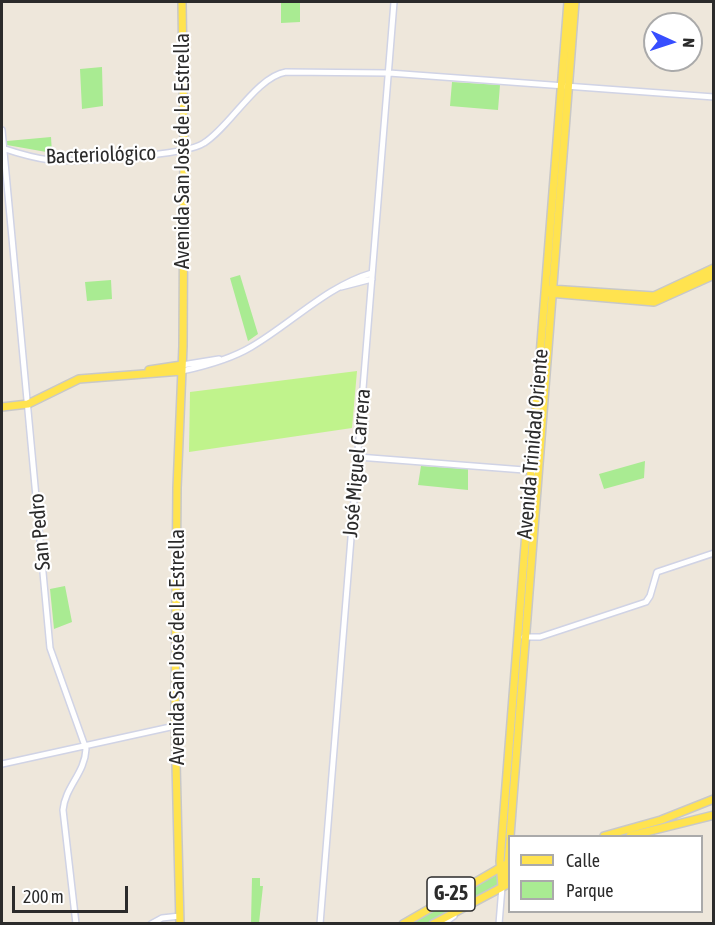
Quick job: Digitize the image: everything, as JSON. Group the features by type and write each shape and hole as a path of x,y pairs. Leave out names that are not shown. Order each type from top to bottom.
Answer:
{"main road":[{"name":"Avenida San José de La Estrella","path":"178,920 175,726 184,151 182,2"},
{"name":"Avenida Trinidad Oriente","path":"506,885 500,866 550,292 565,87 568,2"},
{"name":"Avenida Trinidad Oriente","path":"565,87 575,2"},
{"path":"550,292 654,296 714,268"},
{"path":"550,292 658,302 714,275"},
{"path":"2,407 28,404 76,379 180,368"},
{"name":"Avenida Trinidad Oriente","path":"510,835 521,637"},
{"path":"611,835 670,817 714,799"},
{"path":"637,835 714,814"},
{"name":"G-25","path":"404,924 508,862"},
{"name":"Avenida Trinidad Oriente","path":"506,885 508,870"},
{"name":"G-25","path":"433,924 506,885"}],"street":[{"name":"José Miguel Carrera","path":"320,924 394,2"},
{"name":"Bacteriológico","path":"2,148 35,158 57,160 184,151 206,142 279,74 389,73 714,97"},
{"name":"San Pedro","path":"2,130 50,648 86,746"},
{"path":"180,368 219,359 253,346 350,280 372,276"},
{"path":"358,457 534,470"},
{"path":"521,637 542,636 646,602 650,598 657,572 714,552"},
{"path":"2,764 175,726"},
{"path":"76,924 63,810 65,798 84,765 86,746"},
{"name":"Avenida Trinidad Oriente","path":"499,924 506,885"},
{"path":"443,924 460,910"},
{"path":"152,924 162,918 178,920"}],"green space":[{"path":"281,2 300,2 300,22 281,23"},
{"path":"102,67 103,106 82,109 80,69"},
{"path":"452,82 500,85 498,110 450,106"},
{"path":"51,137 52,153 7,145 7,141"},
{"path":"240,275 258,334 248,341 230,278"},
{"path":"111,280 112,299 87,301 85,282"},
{"path":"357,371 352,428 189,452 190,392"},
{"path":"645,461 644,478 604,489 599,474"},
{"path":"421,466 468,469 468,490 418,485"},
{"path":"65,586 72,622 54,629 50,589"},
{"path":"498,871 497,885 427,923 409,924"},
{"path":"252,878 260,878 260,886 263,886 259,923 251,923"}]}
